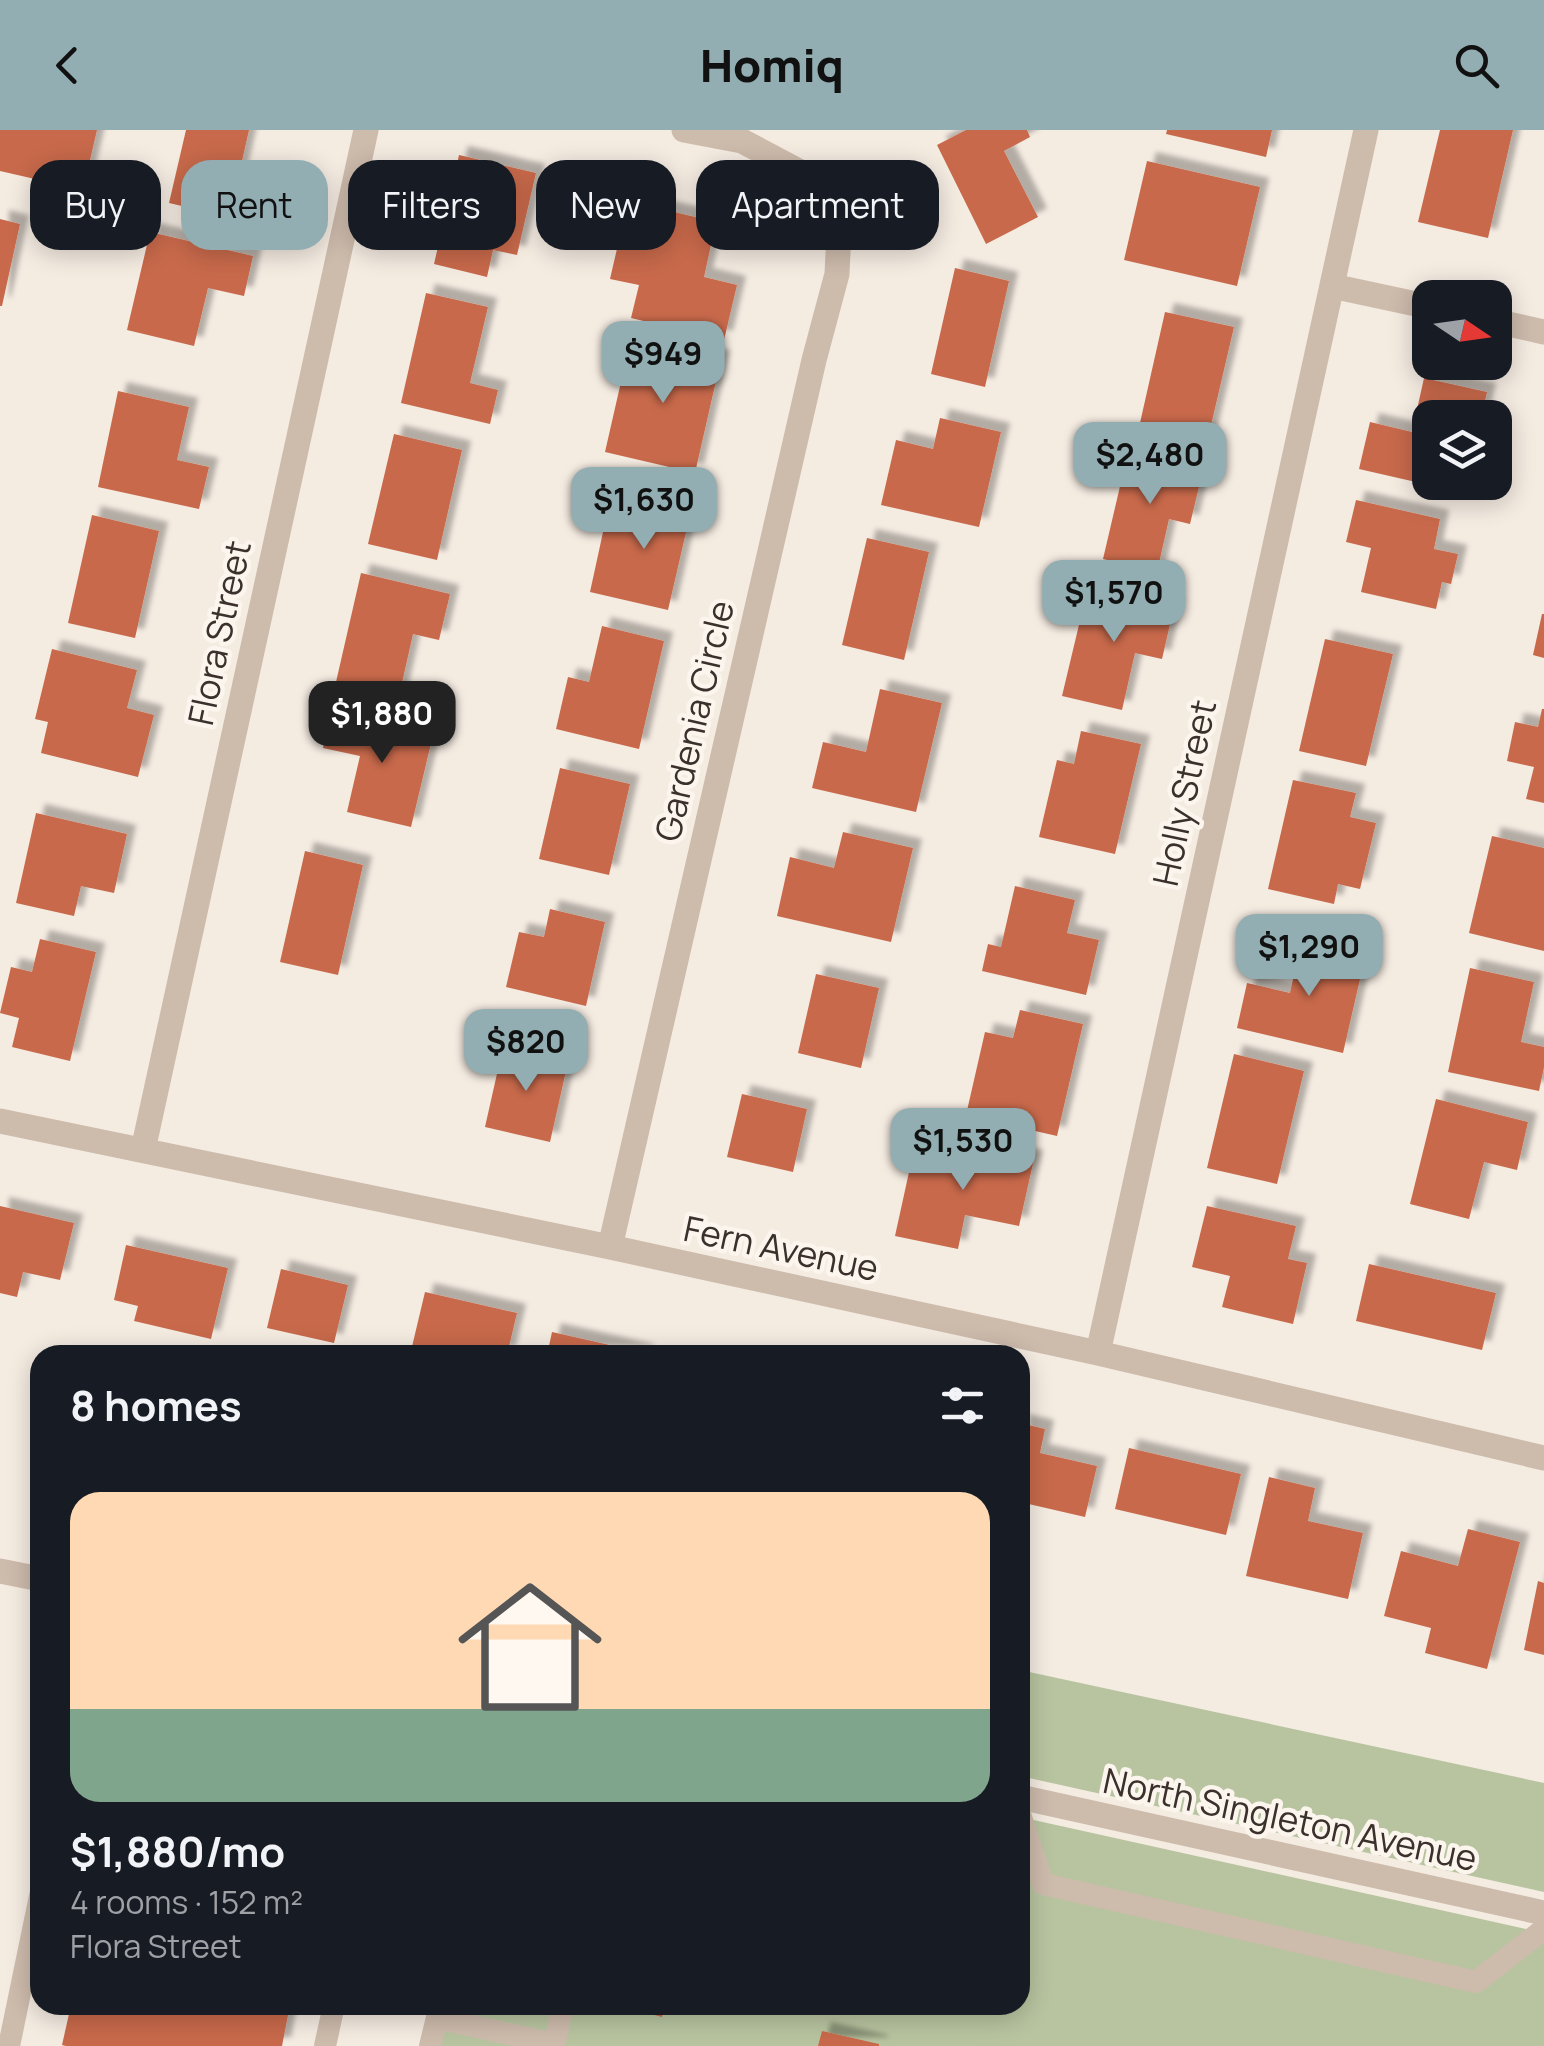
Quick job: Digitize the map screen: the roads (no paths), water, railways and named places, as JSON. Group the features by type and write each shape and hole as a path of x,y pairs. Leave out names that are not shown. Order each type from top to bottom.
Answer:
{"street":[{"name":"Flora Street","path":"143,1150 366,130"},
{"name":"Gardenia Circle","path":"610,1247 837,274 840,210 808,176 742,142 684,130"},
{"name":"Holly Street","path":"1098,1353 1366,130"},
{"path":"1332,286 1412,303"},
{"path":"1512,325 1544,332"},
{"name":"Fern Avenue","path":"0,1121 1098,1353 1544,1458"},
{"path":"0,1571 30,1578"},
{"name":"North Singleton Avenue","path":"1030,1799 1544,1912"}],"lane":[{"path":"1030,1844 1043,1884 1476,1982 1544,1930"},
{"path":"8,2046 30,1943"},
{"path":"324,2046 332,2015"},
{"path":"430,2046 437,2015"},
{"path":"449,2015 554,2045 561,2015"}]}
